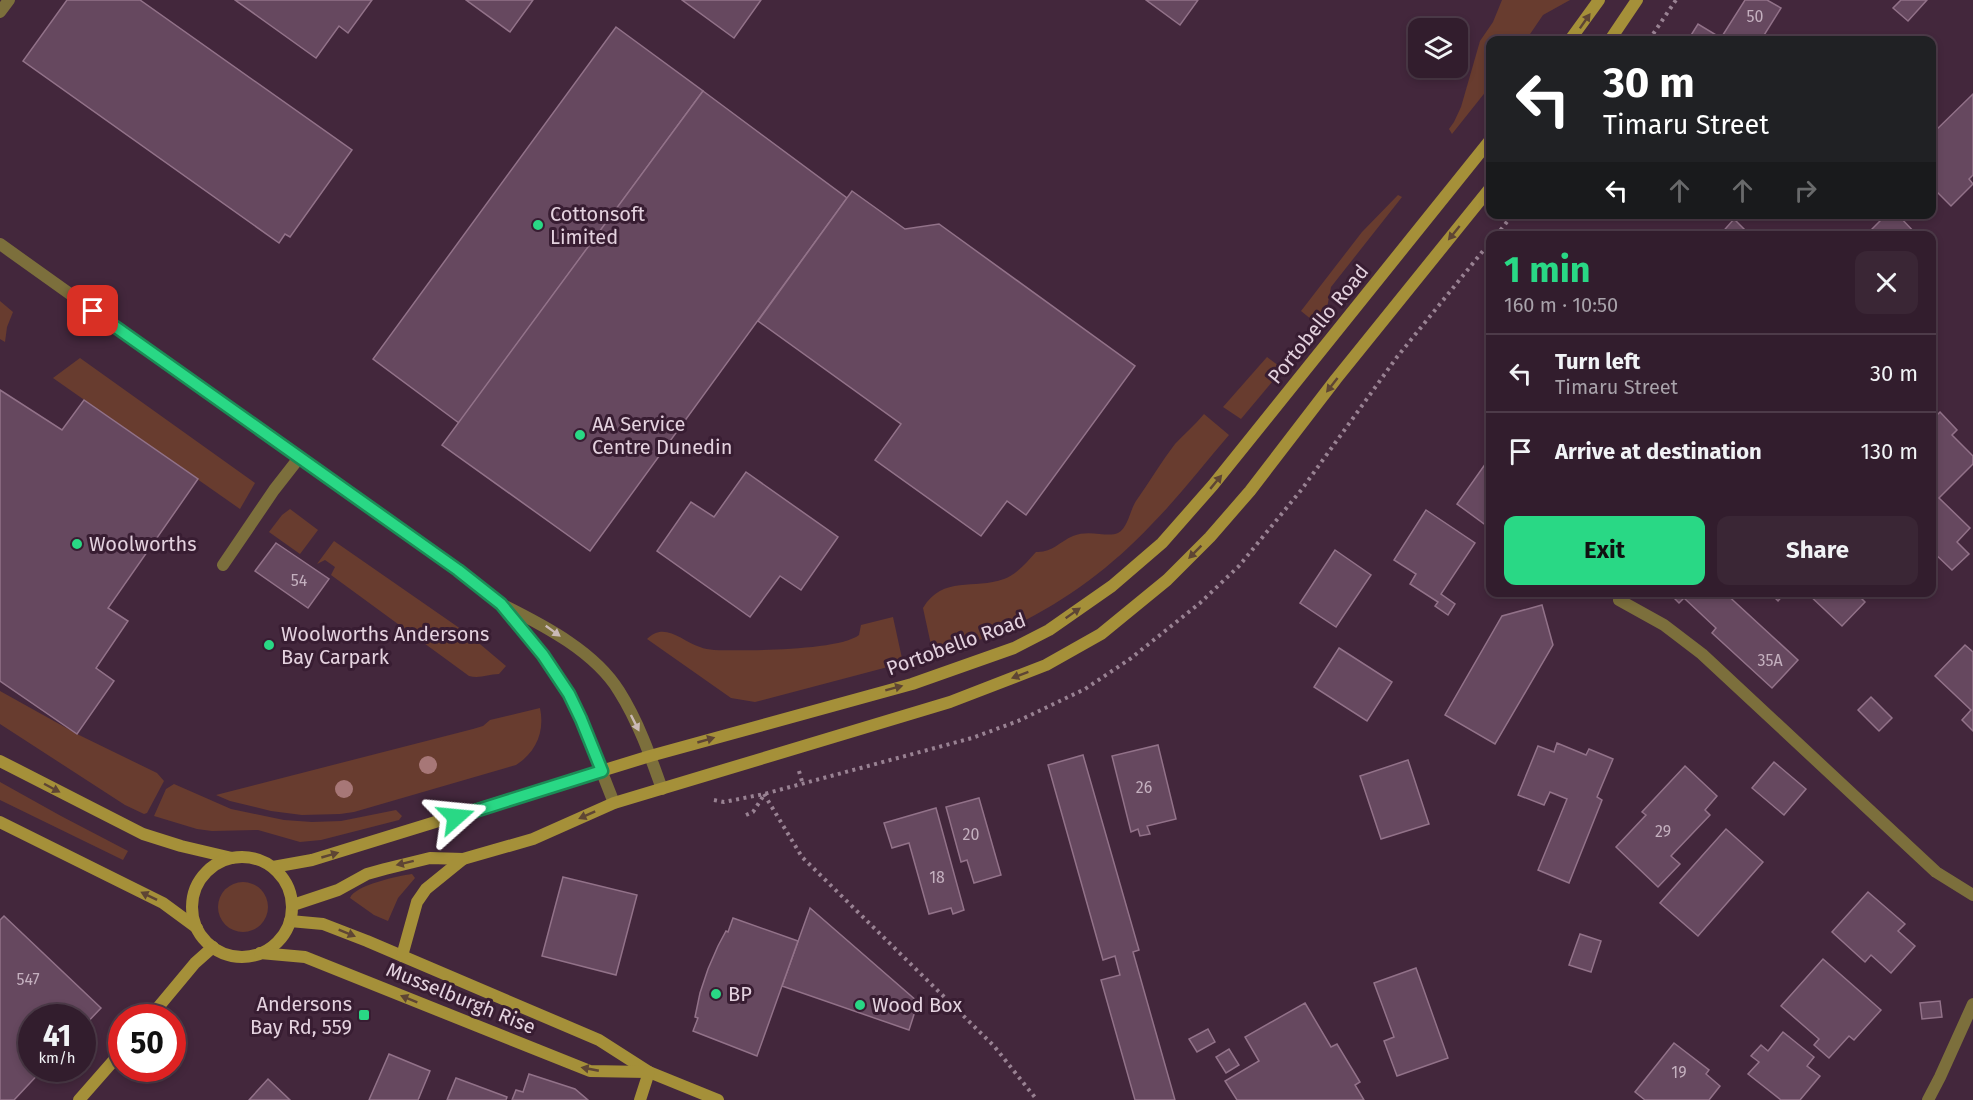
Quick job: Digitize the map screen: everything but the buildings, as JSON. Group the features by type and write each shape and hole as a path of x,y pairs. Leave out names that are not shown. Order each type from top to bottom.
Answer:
{"main road":[{"path":"1573,36 1599,0"},
{"path":"1613,36 1637,0"},
{"name":"Portobello Road","path":"273,867 312,860 650,756 912,684 1014,648 1049,630 1112,586 1162,543 1213,485 1486,145"},
{"path":"292,905 338,890 349,882 385,869 430,858 463,859 533,839 614,803 950,702 1046,665 1101,634 1167,580 1210,537 1250,491 1336,379 1486,193"},
{"path":"0,761 143,834 232,858 253,858 273,867 287,884 292,905 290,921 279,941 260,953 236,956 224,953 213,947 197,928 192,904 195,891 209,869 219,862 232,858"},
{"path":"0,822 163,903 197,928"},
{"path":"402,956 417,902 426,889 463,859"},
{"name":"Musselburgh Rise","path":"290,921 323,924 402,956 599,1040 649,1072 718,1100"},
{"path":"161,1004 195,963 213,947"},
{"name":"Musselburgh Rise","path":"260,953 305,957 590,1071 649,1072"},
{"path":"79,1100 108,1067"},
{"path":"640,1100 649,1072"}],"street":[{"path":"0,12 9,0"},
{"path":"0,244 458,570 501,604 545,626 580,651 605,673 618,690 643,738 662,789"},
{"path":"223,565 274,490 299,458"},
{"path":"1619,600 1664,625 1702,654 1919,857 1936,872 1973,895"},
{"path":"501,604 543,655 569,694 614,803"},
{"path":"1928,1100 1973,1004"}],"path":[{"path":"1652,36 1676,0"},
{"path":"1500,231 1509,219"},
{"path":"1455,285 1486,247"},
{"path":"799,768 802,785"},
{"path":"724,802 764,795"},
{"path":"746,815 753,812 764,795"},
{"path":"764,795 802,857 994,1046 1037,1100"}],"shaded area":[{"path":"1502,0 1570,0 1543,15 1529,36 1486,36 1486,91 1452,134 1449,129 1461,107 1480,41 1493,22"},
{"path":"1398,195 1402,197 1331,287 1327,308 1317,324 1301,311 1362,232"},
{"path":"0,301 13,312 7,327 5,342 0,339"},
{"path":"1267,357 1283,369 1241,419 1223,407"},
{"path":"80,358 255,483 240,509 53,378"},
{"path":"1204,414 1229,435 1135,542 1080,587 1040,612 998,633 933,654 923,608 931,598 950,587 1004,579 1021,568 1036,552 1051,549 1073,536 1086,533 1109,535 1121,531 1136,501 1170,451"},
{"path":"290,509 318,530 300,554 269,532 282,515"},
{"path":"334,541 468,634 506,666 499,674 469,676 331,575 335,567 325,560 317,564"},
{"path":"893,617 903,663 755,702 731,698 647,639 653,634 666,632 702,648 714,650 812,647 848,640 859,635 861,625"},
{"path":"0,691 79,735 157,773 164,781 147,813 144,814 125,805 0,724"},
{"path":"540,708 541,725 537,741 529,754 516,765 354,812 302,815 271,811 230,801 216,795 473,729 483,726 490,720"},
{"path":"0,782 128,851 123,860 0,800"},
{"path":"174,784 231,809 284,820 341,821 396,810 402,816 399,820 321,840 300,842 258,830 197,829 154,816 166,789"},
{"path":"412,874 415,878 398,898 388,921 374,915 350,898 368,885"},
{"path":"238,882 248,882 261,889 268,902 268,912 261,925 248,932 238,932 229,928 222,921 218,912 218,902 222,893 229,886"}],"place":[{"name":"Cottonsoft Limited","path":"538,225"},
{"name":"AA Service Centre Dunedin","path":"580,435"},
{"name":"Woolworths","path":"77,544"},
{"name":"Woolworths Andersons Bay Carpark","path":"269,645"},
{"name":"BP","path":"716,994"},
{"name":"Wood Box","path":"860,1005"},
{"name":"Andersons Bay Rd, 559","path":"364,1015"}],"route":[{"path":"93,311 458,570 501,604 543,655 569,694 602,771 456,817"}]}
